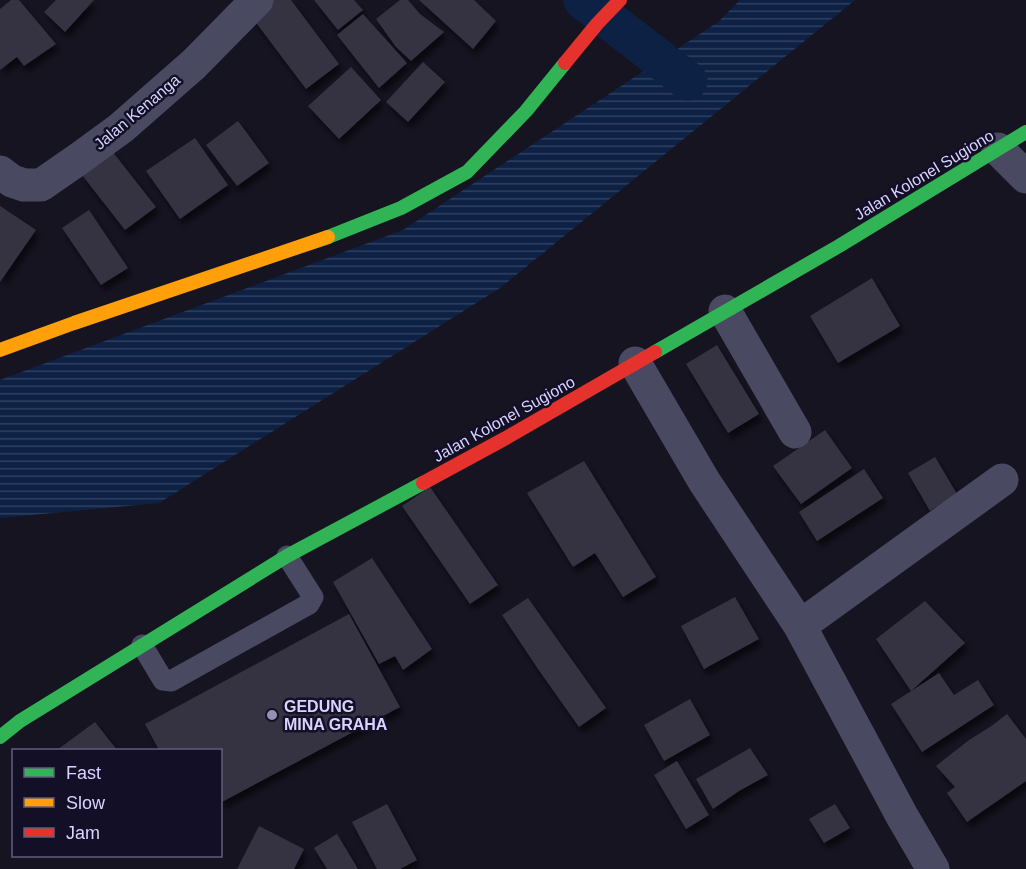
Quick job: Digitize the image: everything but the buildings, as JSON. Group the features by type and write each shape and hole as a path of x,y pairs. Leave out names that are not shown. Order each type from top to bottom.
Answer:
{"street":[{"name":"Jalan Kenanga","path":"0,172 12,181 24,185 41,185 121,128 194,64 257,0"},
{"path":"0,350 74,322 344,232 411,203 467,172 526,111 597,24 620,0"},
{"name":"Jalan Kolonel Sugiono","path":"0,737 20,721 287,556 506,438 839,246 1026,132"},
{"path":"998,149 1026,177"},
{"path":"725,311 795,432"},
{"path":"634,363 704,481 800,626 933,869"},
{"path":"800,626 1002,480"}],"lane":[{"path":"142,645 163,680 171,681 309,604 313,597 287,556"}],"water":[{"path":"740,0 855,0 500,288 159,503 0,518 0,380 403,230 718,22"}],"waterway":[{"path":"583,0 688,81"}],"traffic: fast":[{"path":"328,237 401,208 467,172 526,111 565,63"},
{"path":"655,352 839,246 1026,132"},
{"path":"0,737 20,721 287,556 423,483"}],"traffic: slow":[{"path":"0,350 328,237"}],"traffic: jam":[{"path":"565,63 620,0"},
{"path":"423,483 655,352"}],"place":[{"name":"GEDUNG MINA GRAHA","path":"272,715"}]}
